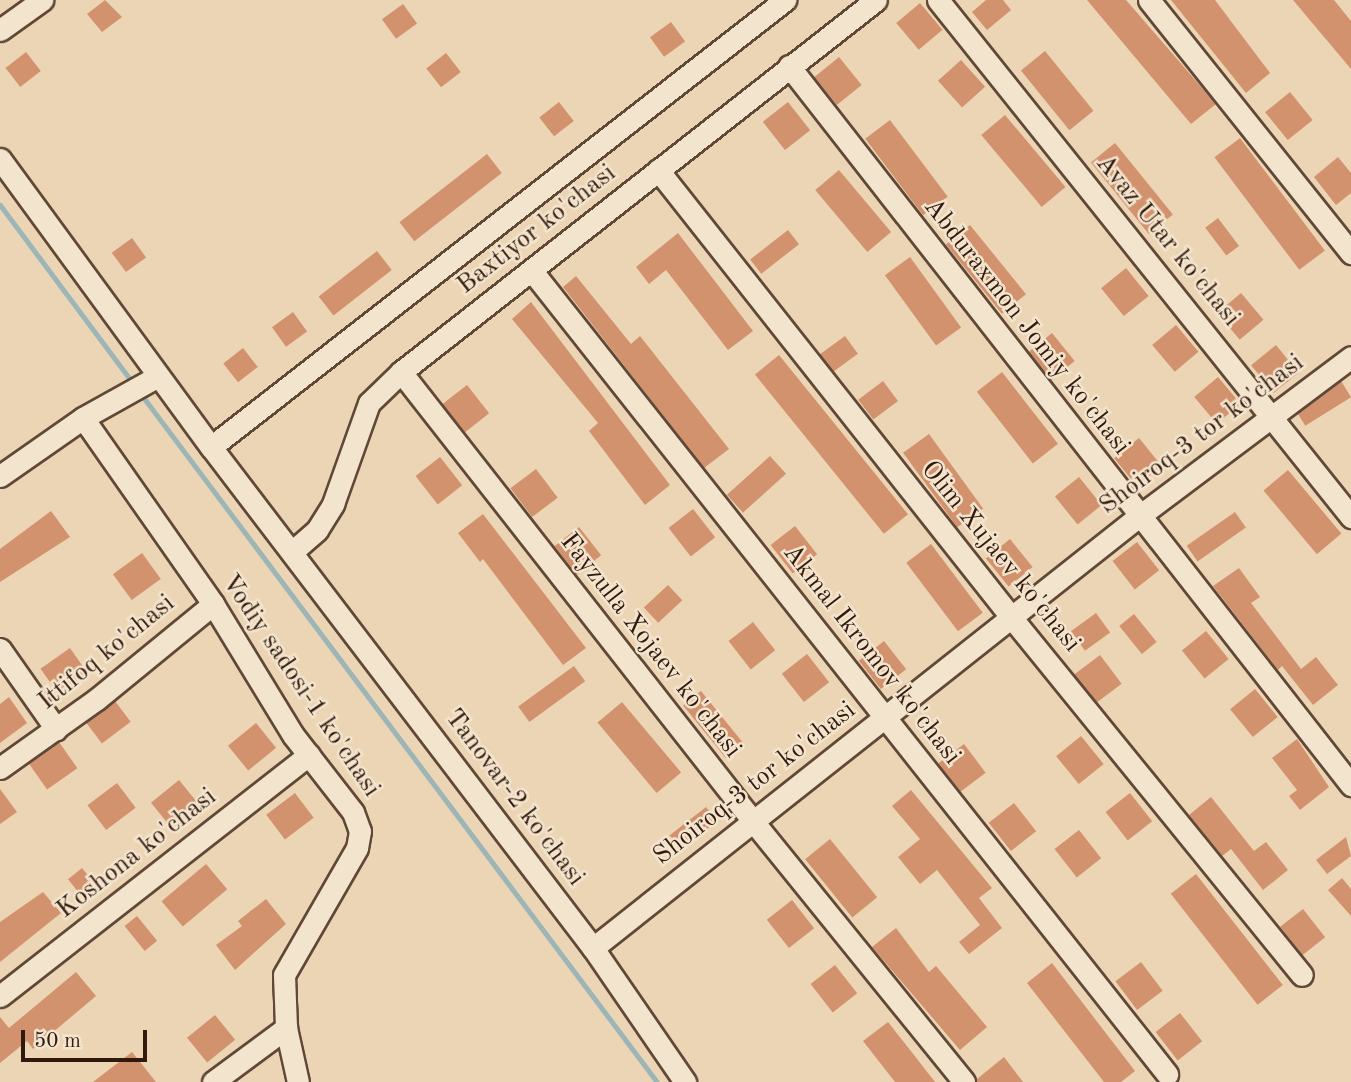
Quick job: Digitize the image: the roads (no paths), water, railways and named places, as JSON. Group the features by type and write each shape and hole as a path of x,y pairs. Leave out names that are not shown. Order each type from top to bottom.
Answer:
{"street":[{"path":"0,30 42,0"},
{"path":"211,447 785,0"},
{"name":"Baxtiyor ko'chasi","path":"293,551 317,530 333,504 369,403 401,372 876,0"},
{"name":"Avaz Utar ko'chasi","path":"938,0 1351,517"},
{"path":"1149,0 1351,253"},
{"name":"Abduraxmon Jomiy ko'chasi","path":"789,66 1138,517 1351,785"},
{"name":"Tanovar-2 ko'chasi","path":"0,159 211,447 293,551 593,948 685,1082"},
{"name":"Olim Xujaev ko'chasi","path":"658,170 1011,617 1302,975"},
{"name":"Akmal Ikromov ko'chasi","path":"532,271 1167,1074"},
{"name":"Shoiroq-3 tor ko'chasi","path":"593,948 1138,517 1273,419 1351,357"},
{"name":"Fayzulla Xojaev ko'chasi","path":"401,372 752,820 964,1082"},
{"path":"0,476 83,418 158,376"},
{"name":"Vodiy sadosi-1 ko'chasi","path":"83,418 213,604 309,755 353,812 360,831 357,848 284,975 286,1028 298,1082"},
{"name":"Ittifoq ko'chasi","path":"0,768 56,729 213,604"},
{"path":"0,649 56,729"},
{"name":"Koshona ko'chasi","path":"0,996 309,755"},
{"path":"213,1082 286,1028"}],"waterway":[{"path":"0,205 134,385"},
{"path":"140,393 657,1082"}]}
